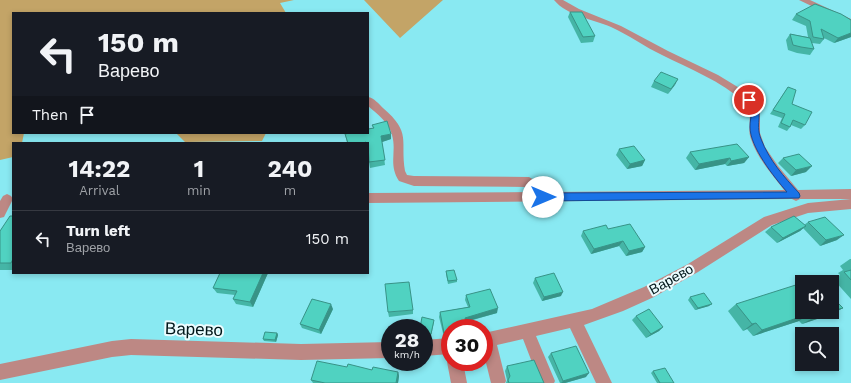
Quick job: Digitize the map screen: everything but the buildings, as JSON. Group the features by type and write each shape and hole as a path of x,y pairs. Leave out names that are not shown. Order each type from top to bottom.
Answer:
{"street":[{"path":"558,0 568,7 614,26 653,48 722,82 743,96 755,108 756,116 754,132 767,160 796,196"},
{"path":"803,0 851,22"},
{"path":"822,8 851,14"},
{"path":"369,101 396,129 399,140 399,172 406,179 414,181 528,182 538,188 543,197"},
{"path":"369,198 796,196 851,194"},
{"path":"0,213 7,199"},
{"name":"Варево","path":"493,338 574,320 618,306 649,292 693,268 768,222 808,208 851,204"},
{"path":"574,320 604,383"},
{"path":"527,331 547,381"},
{"name":"Варево","path":"0,372 112,349 131,347 301,352 381,350"},
{"path":"493,364 498,381"},
{"path":"456,371 459,383"}],"shaded area":[{"path":"0,0 294,0 280,3 285,12 12,12 12,134 24,134 22,142 12,142 12,157 0,160"},
{"path":"364,0 443,0 400,38"},
{"path":"177,134 266,134 262,141 185,142"}],"route":[{"path":"543,197 796,196 776,173 767,160 757,140 754,132 756,111 753,104 749,100"}]}
